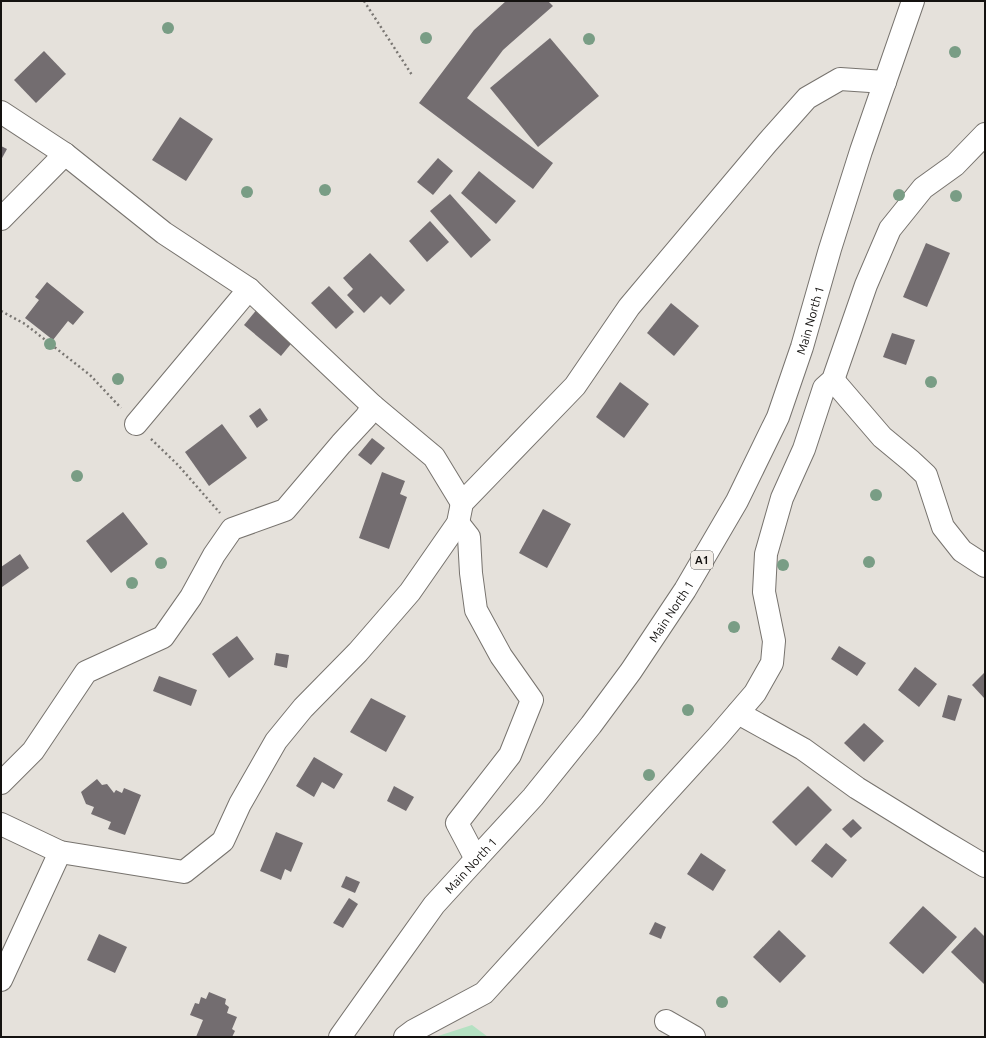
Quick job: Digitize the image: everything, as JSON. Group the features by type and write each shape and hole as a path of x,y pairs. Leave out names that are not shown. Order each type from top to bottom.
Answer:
{"street":[{"name":"Main North 1","path":"340,1037 434,905 533,797 632,671 685,590 737,501 780,410 802,347 830,249 861,151 913,1"},
{"path":"1,824 60,852 184,872 224,840 240,804 276,742 303,708 358,652 410,592 460,513 575,386 629,307 767,143 807,98 840,79 885,82"},
{"path":"1,112 65,154 164,233 249,289 373,406 434,457 460,513 469,537 471,573 476,610 501,656 532,700 510,755 457,823 476,859"},
{"path":"405,1037 412,1031 484,993 755,693 772,663 774,641 764,592 766,554 782,498 804,449 824,388 833,380 866,285 890,229 923,188 955,165 985,134"},
{"path":"1,219 65,154"},
{"path":"136,424 249,289"},
{"path":"833,380 882,437 926,475 943,526 962,551 985,566"},
{"path":"1,783 33,751 86,672 163,637 191,597 214,555 232,529 285,510 366,417 373,406"},
{"path":"738,712 803,748 857,788 985,866"},
{"path":"1,980 60,852"},
{"path":"666,1021 694,1037"}],"path":[{"path":"364,1 412,76"}],"green space":[{"path":"472,1025 488,1037 438,1037 438,1036"}],"building":[{"path":"506,1 548,1 553,6 503,50 467,98 553,163 533,189 419,103 474,30"},
{"path":"550,38 599,96 538,147 490,88"},
{"path":"44,51 66,74 36,103 14,80"},
{"path":"180,117 213,139 186,181 152,160"},
{"path":"1,146 7,149 1,160"},
{"path":"438,158 453,171 433,195 417,182"},
{"path":"479,171 516,201 496,224 461,193"},
{"path":"450,194 491,240 471,258 430,211"},
{"path":"430,221 449,242 427,262 409,241"},
{"path":"926,243 950,253 927,307 903,297"},
{"path":"370,253 405,290 390,305 381,296 364,313 347,295 353,289 343,278"},
{"path":"47,282 84,312 73,325 68,321 53,340 25,318 39,300 35,297"},
{"path":"329,286 354,312 336,329 311,303"},
{"path":"671,303 699,326 674,356 647,333"},
{"path":"258,308 295,339 281,356 244,325"},
{"path":"892,333 915,340 906,365 883,357"},
{"path":"620,382 649,404 624,438 596,417"},
{"path":"260,408 268,420 257,428 249,416"},
{"path":"222,424 247,458 209,486 185,452"},
{"path":"372,438 385,448 371,465 358,455"},
{"path":"382,472 405,481 400,494 407,497 389,549 359,538"},
{"path":"543,509 571,524 547,568 519,553"},
{"path":"123,512 148,544 111,573 86,541"},
{"path":"20,554 29,568 2,587 1,567"},
{"path":"237,636 254,659 229,678 212,654"},
{"path":"839,646 866,663 857,676 831,659"},
{"path":"276,653 289,655 287,668 274,665"},
{"path":"915,667 937,684 919,707 898,690"},
{"path":"985,672 985,699 972,685"},
{"path":"159,676 197,690 191,706 153,691"},
{"path":"948,695 962,699 955,721 942,717"},
{"path":"371,698 406,716 386,752 350,732"},
{"path":"864,723 884,741 864,762 844,743"},
{"path":"314,757 343,774 334,789 322,782 314,797 296,786"},
{"path":"97,779 102,785 107,784 114,793 116,790 122,793 124,788 141,795 125,835 108,829 111,822 91,814 94,807 86,804 81,792"},
{"path":"394,786 414,797 406,811 387,801"},
{"path":"808,786 832,810 796,846 772,822"},
{"path":"853,819 862,828 851,838 842,829"},
{"path":"276,832 303,843 291,872 285,869 281,880 260,871"},
{"path":"826,843 847,860 832,878 811,861"},
{"path":"701,853 726,870 713,891 687,874"},
{"path":"346,876 360,882 355,893 341,887"},
{"path":"349,898 358,904 343,928 333,923"},
{"path":"923,906 957,937 923,974 889,943"},
{"path":"655,922 666,927 661,939 649,934"},
{"path":"975,927 985,937 985,985 951,952"},
{"path":"779,930 806,956 780,983 753,957"},
{"path":"99,934 127,947 115,973 87,960"},
{"path":"209,992 226,999 225,1004 229,1007 227,1013 237,1017 232,1029 235,1031 232,1037 196,1037 203,1020 190,1015 195,1003 199,1004 201,997 206,999"}]}
